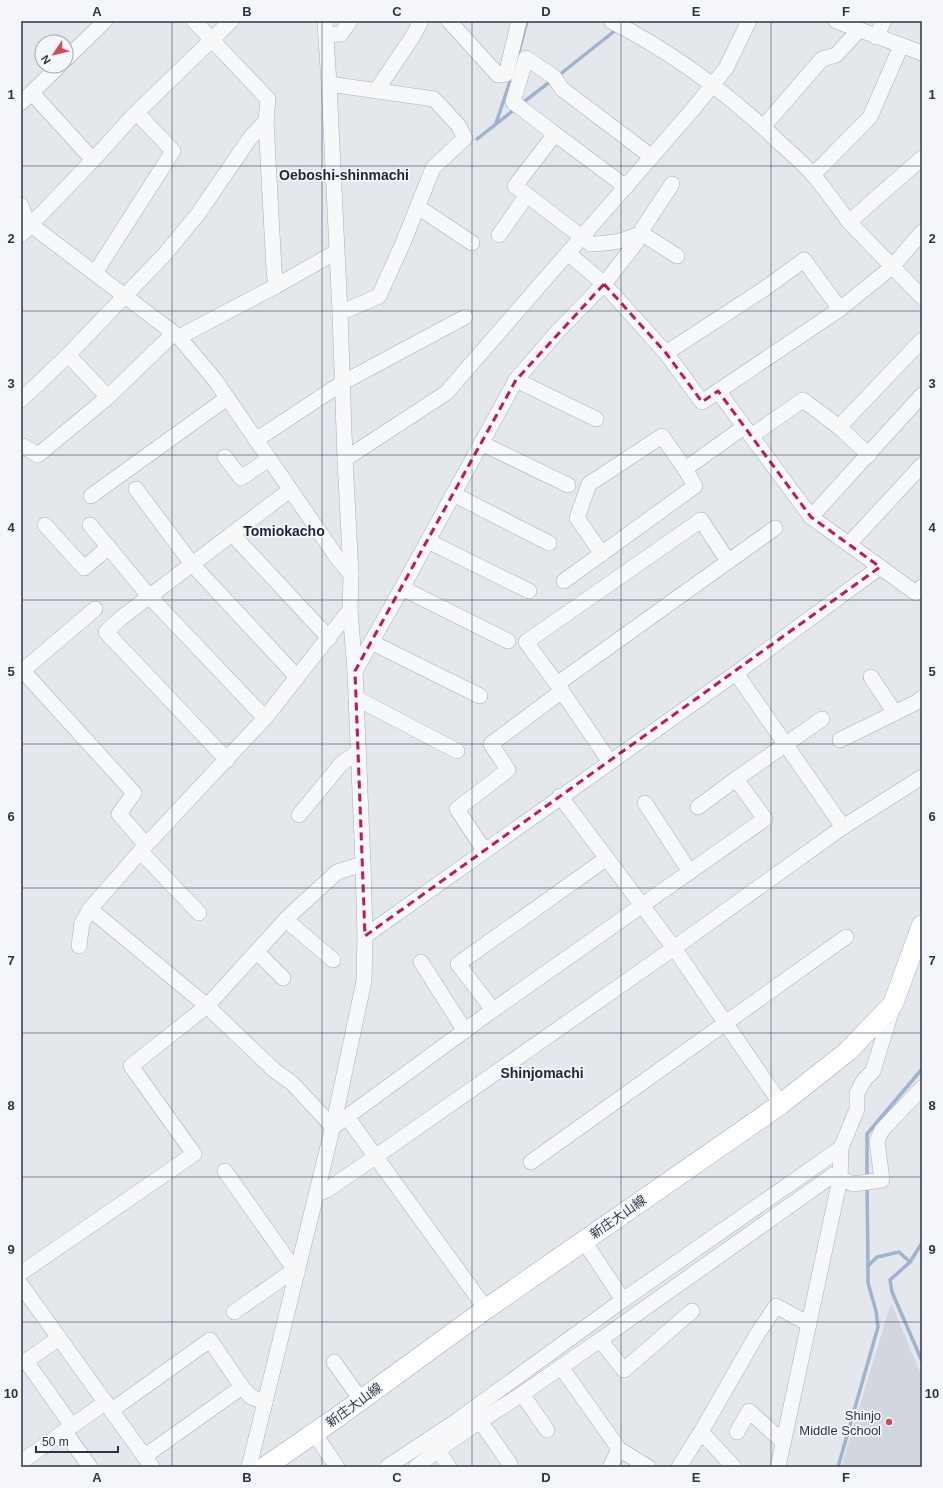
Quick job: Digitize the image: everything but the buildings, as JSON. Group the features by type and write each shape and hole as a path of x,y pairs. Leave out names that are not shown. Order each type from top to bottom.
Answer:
{"main road":[{"name":"新庄大山線","path":"265,1467 314,1434 486,1309 781,1104 848,1051 894,1004 922,925"}],"street":[{"path":"74,51 104,21"},
{"path":"194,21 268,99 266,121 276,286"},
{"path":"26,230 137,113 231,21"},
{"path":"249,1467 333,1127 364,980 365,936 363,864 355,671 350,610 351,574 340,313 325,28 341,34 350,21"},
{"path":"376,91 413,36 421,21"},
{"path":"449,21 498,75 506,74 519,21"},
{"path":"611,21 629,30 675,58 712,85 763,127 813,175 849,222 922,297"},
{"path":"345,459 446,393 652,157 726,68 749,21"},
{"path":"836,21 922,53"},
{"path":"876,37 884,21"},
{"path":"763,127 822,59 836,55 859,30"},
{"path":"813,175 870,117 901,46"},
{"path":"626,187 513,102 526,58 554,77 562,89 652,157"},
{"path":"21,103 51,74"},
{"path":"329,84 434,99 458,125 465,138 433,168 395,262 379,296 340,313"},
{"path":"32,93 93,160"},
{"path":"95,273 173,151 137,113"},
{"path":"21,400 68,355 165,254 198,214 250,138 266,121"},
{"path":"556,134 515,186 592,244 614,243 627,240 641,233"},
{"path":"849,222 922,158"},
{"path":"355,671 516,380 558,331 604,284 636,243 643,228 672,184"},
{"path":"499,235 527,195"},
{"path":"21,205 25,216 26,230"},
{"path":"418,207 472,243"},
{"path":"26,230 95,273 176,336 215,380 338,559 351,574"},
{"path":"568,253 604,284 666,353 702,402 840,309 892,267 922,232"},
{"path":"641,233 677,256"},
{"path":"21,449 23,446 38,455 108,397 176,336 276,286 336,252"},
{"path":"666,353 764,289 804,260 840,309"},
{"path":"256,440 342,383 465,317"},
{"path":"839,427 922,340"},
{"path":"68,355 108,397"},
{"path":"516,380 596,419"},
{"path":"718,391 811,517 916,593 922,587"},
{"path":"811,517 922,395"},
{"path":"91,496 227,398"},
{"path":"685,469 803,400 839,427 869,455"},
{"path":"564,582 695,486 662,436 589,484 577,518 602,554"},
{"path":"480,443 568,486"},
{"path":"225,456 241,478 269,459"},
{"path":"848,544 922,465"},
{"path":"136,489 192,564 297,677"},
{"path":"227,760 106,632 149,596 290,490"},
{"path":"453,494 549,543"},
{"path":"610,762 560,688 526,642 701,520 728,561"},
{"path":"90,524 149,596 265,718"},
{"path":"45,525 84,568 109,547"},
{"path":"484,850 457,809 508,770 491,744 560,688 728,561 775,528"},
{"path":"232,534 328,638"},
{"path":"428,541 529,591"},
{"path":"365,936 560,796 736,673 880,567"},
{"path":"402,588 508,641"},
{"path":"95,609 22,671 134,793 119,814 143,848 199,913"},
{"path":"79,946 82,923 90,909 143,848 265,718 350,610"},
{"path":"371,642 480,696"},
{"path":"736,673 844,827"},
{"path":"871,677 895,713"},
{"path":"356,698 457,751"},
{"path":"840,740 922,698"},
{"path":"698,807 822,719"},
{"path":"299,815 341,764 358,752"},
{"path":"316,1194 327,1190 376,1157 844,827 922,777"},
{"path":"333,1127 465,1030 765,818 736,779"},
{"path":"560,796 674,948 781,1104"},
{"path":"645,803 690,872"},
{"path":"494,1010 458,964 607,858"},
{"path":"21,1273 194,1154 131,1066 207,1006 286,920 337,872 363,864"},
{"path":"90,909 207,1006 274,1070 292,1083 333,1127"},
{"path":"286,920 332,960"},
{"path":"531,1162 846,938"},
{"path":"257,952 283,978"},
{"path":"421,962 465,1030"},
{"path":"778,1467 809,1324 847,1182 841,1148 857,1109 857,1093 864,1080 873,1071 894,1004"},
{"path":"416,1467 480,1421 600,1340 833,1175 847,1182 874,1182 882,1180 878,1141 882,1130 922,1088"},
{"path":"347,1117 486,1309"},
{"path":"387,1467 455,1422 623,1300 841,1148"},
{"path":"226,1171 297,1273"},
{"path":"584,1241 623,1300"},
{"path":"234,1312 288,1275 297,1273"},
{"path":"21,1285 148,1462 242,1387"},
{"path":"679,1467 701,1432 756,1336 776,1306 809,1324"},
{"path":"600,1340 624,1370 692,1311"},
{"path":"59,1338 23,1362 68,1429 90,1467"},
{"path":"24,1459 68,1429 109,1406 210,1340 242,1387 251,1397 265,1402"},
{"path":"334,1362 361,1400"},
{"path":"561,1367 618,1450 648,1467"},
{"path":"522,1394 547,1430"},
{"path":"737,1432 749,1411 783,1442"},
{"path":"480,1421 510,1464"},
{"path":"701,1432 734,1467"},
{"path":"314,1434 337,1467"},
{"path":"438,1450 449,1467"},
{"path":"610,1467 618,1450"}],"highlighted area":[{"path":"604,284 666,353 702,402 718,391 811,517 880,567 365,936 355,671 516,380"}],"shaded area":[{"name":"Shinjo Middle School","path":"891,1303 922,1377 922,1467 841,1467"}],"waterway":[{"path":"515,66 527,21"},
{"path":"558,76 617,29"},
{"path":"496,123 512,76"},
{"path":"521,104 551,81"},
{"path":"477,139 515,109"},
{"path":"867,1177 867,1134 922,1069"},
{"path":"867,1186 868,1266"},
{"path":"922,1243 910,1262 890,1280 892,1292 922,1361"},
{"path":"838,1467 878,1327 876,1311 868,1283 868,1266 877,1257 899,1252 910,1262"}],"place":[{"name":"Shinjo Middle School","path":"889,1422"}],"district":[{"name":"Oeboshi-shinmachi","path":"344,175"},
{"name":"Tomiokacho","path":"284,531"},
{"name":"Shinjomachi","path":"542,1073"}]}
